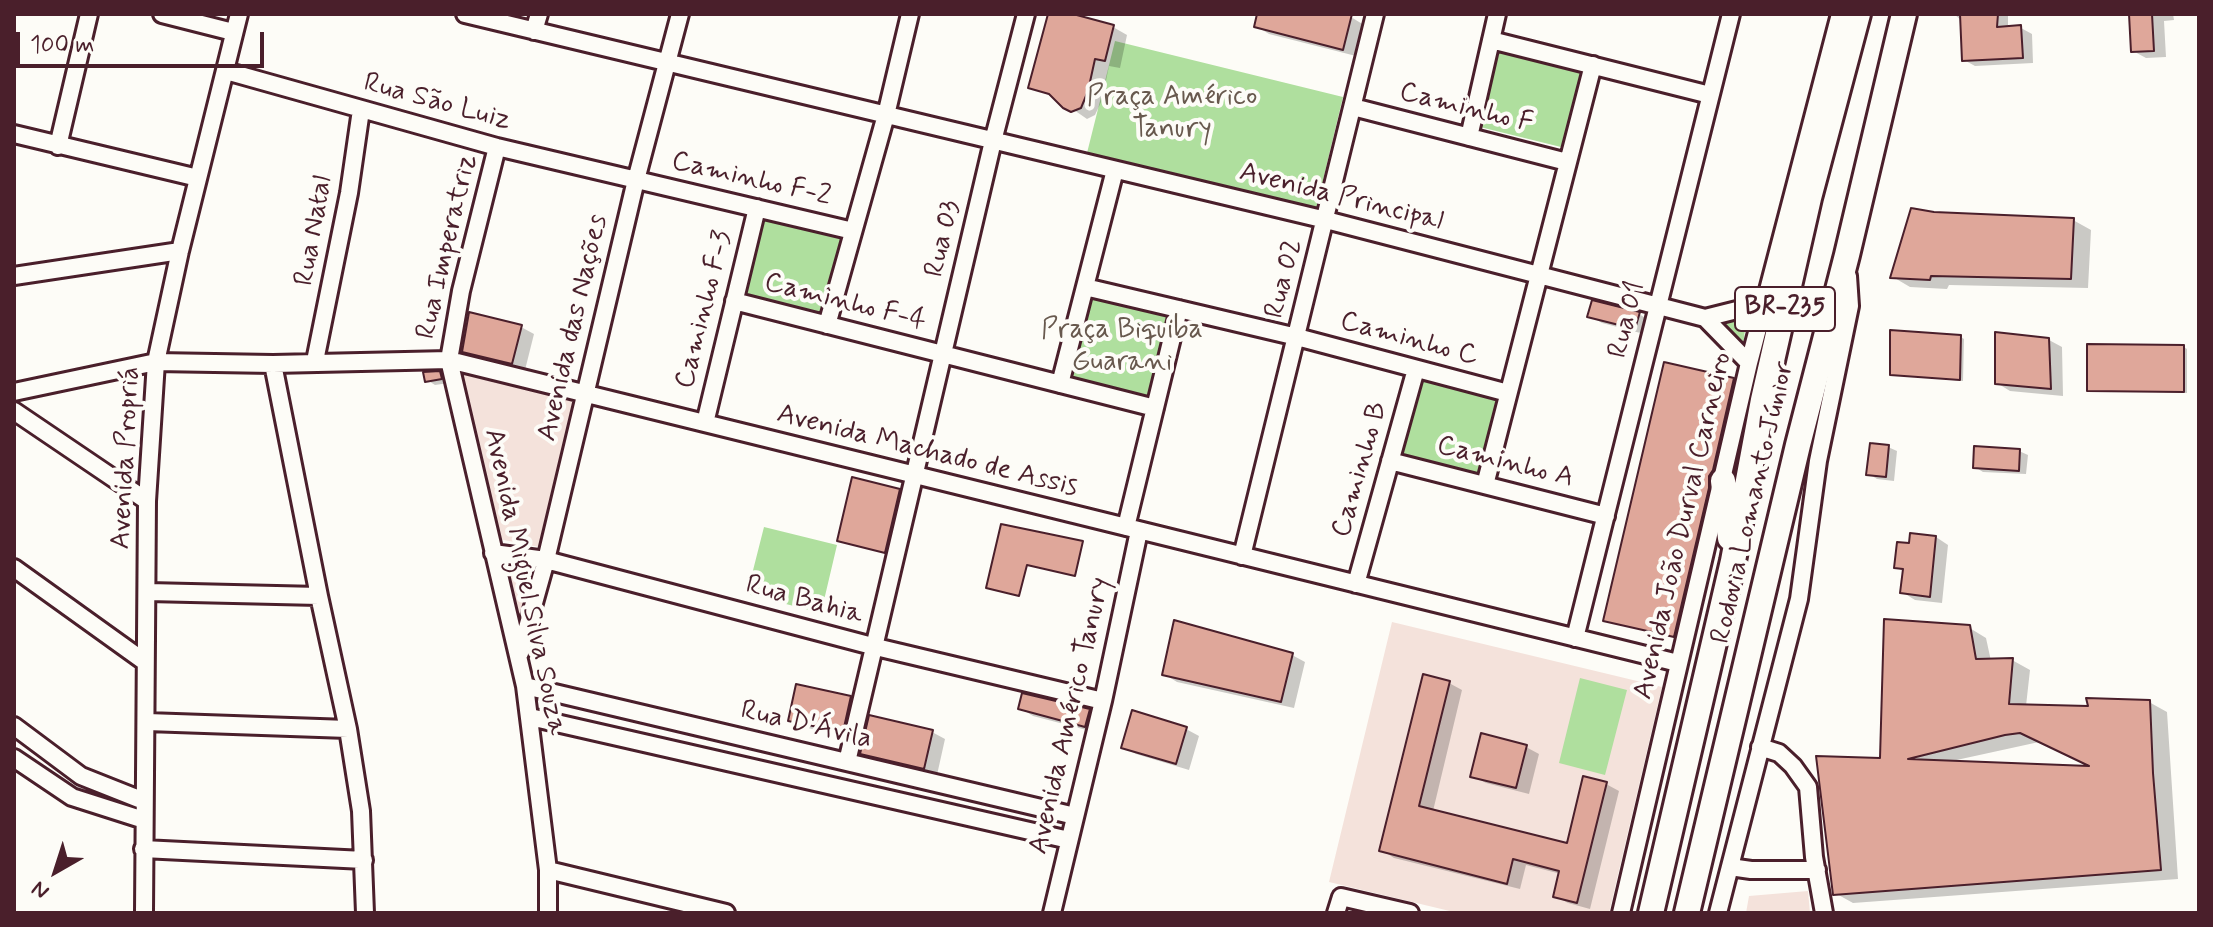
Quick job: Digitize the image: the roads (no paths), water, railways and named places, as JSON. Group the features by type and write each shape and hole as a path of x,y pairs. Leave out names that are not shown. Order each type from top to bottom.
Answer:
{"highway":[{"name":"Rodovia Lomanto Júnior","path":"1651,913 1733,561 1763,400 1806,212 1858,14"},
{"name":"Rodovia Lomanto Júnior","path":"1687,913 1904,14"},
{"path":"1723,481 1733,561"}],"street":[{"path":"58,146 89,14"},
{"path":"162,14 233,32"},
{"name":"Avenida Propriá","path":"144,913 147,501 156,362 180,251 239,14"},
{"name":"Avenida Principal","path":"465,14 1326,220 1705,318"},
{"path":"534,31 539,14"},
{"name":"Avenida das Nações","path":"519,655 546,560 636,180 680,14"},
{"path":"827,325 886,115 910,14"},
{"name":"Rua 03","path":"847,762 993,141 1026,14"},
{"name":"Rua 02","path":"1242,556 1375,14"},
{"path":"1469,137 1497,14"},
{"name":"Rua 01","path":"1575,638 1731,14"},
{"name":"Avenida João Durval Carneiro","path":"1621,913 1749,363 1840,14"},
{"path":"1491,40 1710,95"},
{"path":"1485,485 1593,65"},
{"name":"Rua São Luiz","path":"226,71 497,147 636,180"},
{"name":"Caminho F","path":"1353,107 1567,162"},
{"name":"Rua Natal","path":"315,361 344,223 361,110"},
{"path":"14,134 198,178"},
{"name":"Rua Imperatriz","path":"449,360 461,291 497,147"},
{"path":"1060,384 1115,170"},
{"name":"Caminho F-2","path":"636,180 853,231"},
{"name":"Caminho F-3","path":"705,423 757,208"},
{"path":"14,276 180,251"},
{"path":"1718,913 1799,599 1818,461 1850,306 1847,255"},
{"name":"Caminho C","path":"1085,287 1297,337 1508,393"},
{"name":"Caminho F-4","path":"734,301 1155,408"},
{"path":"1705,318 1749,307 1763,307"},
{"name":"Avenida Américo Tanury","path":"1052,913 1103,701 1155,408 1179,309"},
{"path":"1705,318 1749,363"},
{"name":"Avenida Machado de Assis","path":"14,392 156,362 273,364 449,360 1678,663"},
{"name":"Avenida Miguel Silva Souza","path":"449,360 525,686 548,870 548,913"},
{"path":"273,364 348,729 361,811 365,913"},
{"name":"Caminho B","path":"1356,584 1416,369"},
{"path":"14,411 147,501"},
{"name":"Caminho A","path":"1390,461 1606,516"},
{"name":"Rua Bahia","path":"493,553 546,560 876,647 1103,701"},
{"path":"14,568 145,662"},
{"path":"148,592 319,596"},
{"name":"Rua D'Ávila","path":"525,686 1075,816"},
{"name":"Rua D'Ávila","path":"530,717 1069,840"},
{"path":"147,722 348,729"},
{"path":"14,726 81,776 144,801"},
{"path":"1760,747 1779,753 1808,787 1824,913"},
{"path":"14,758 72,797 144,820"},
{"path":"881,796 885,771"},
{"path":"143,849 364,860"},
{"path":"1730,867 1817,870"},
{"path":"548,870 726,913"},
{"path":"1336,913 1341,897 1410,913"}],"park label":[{"name":"Praça Américo Tanury","path":"1172,114"},
{"name":"Praça Biquiba Guarani","path":"1122,347"}]}
